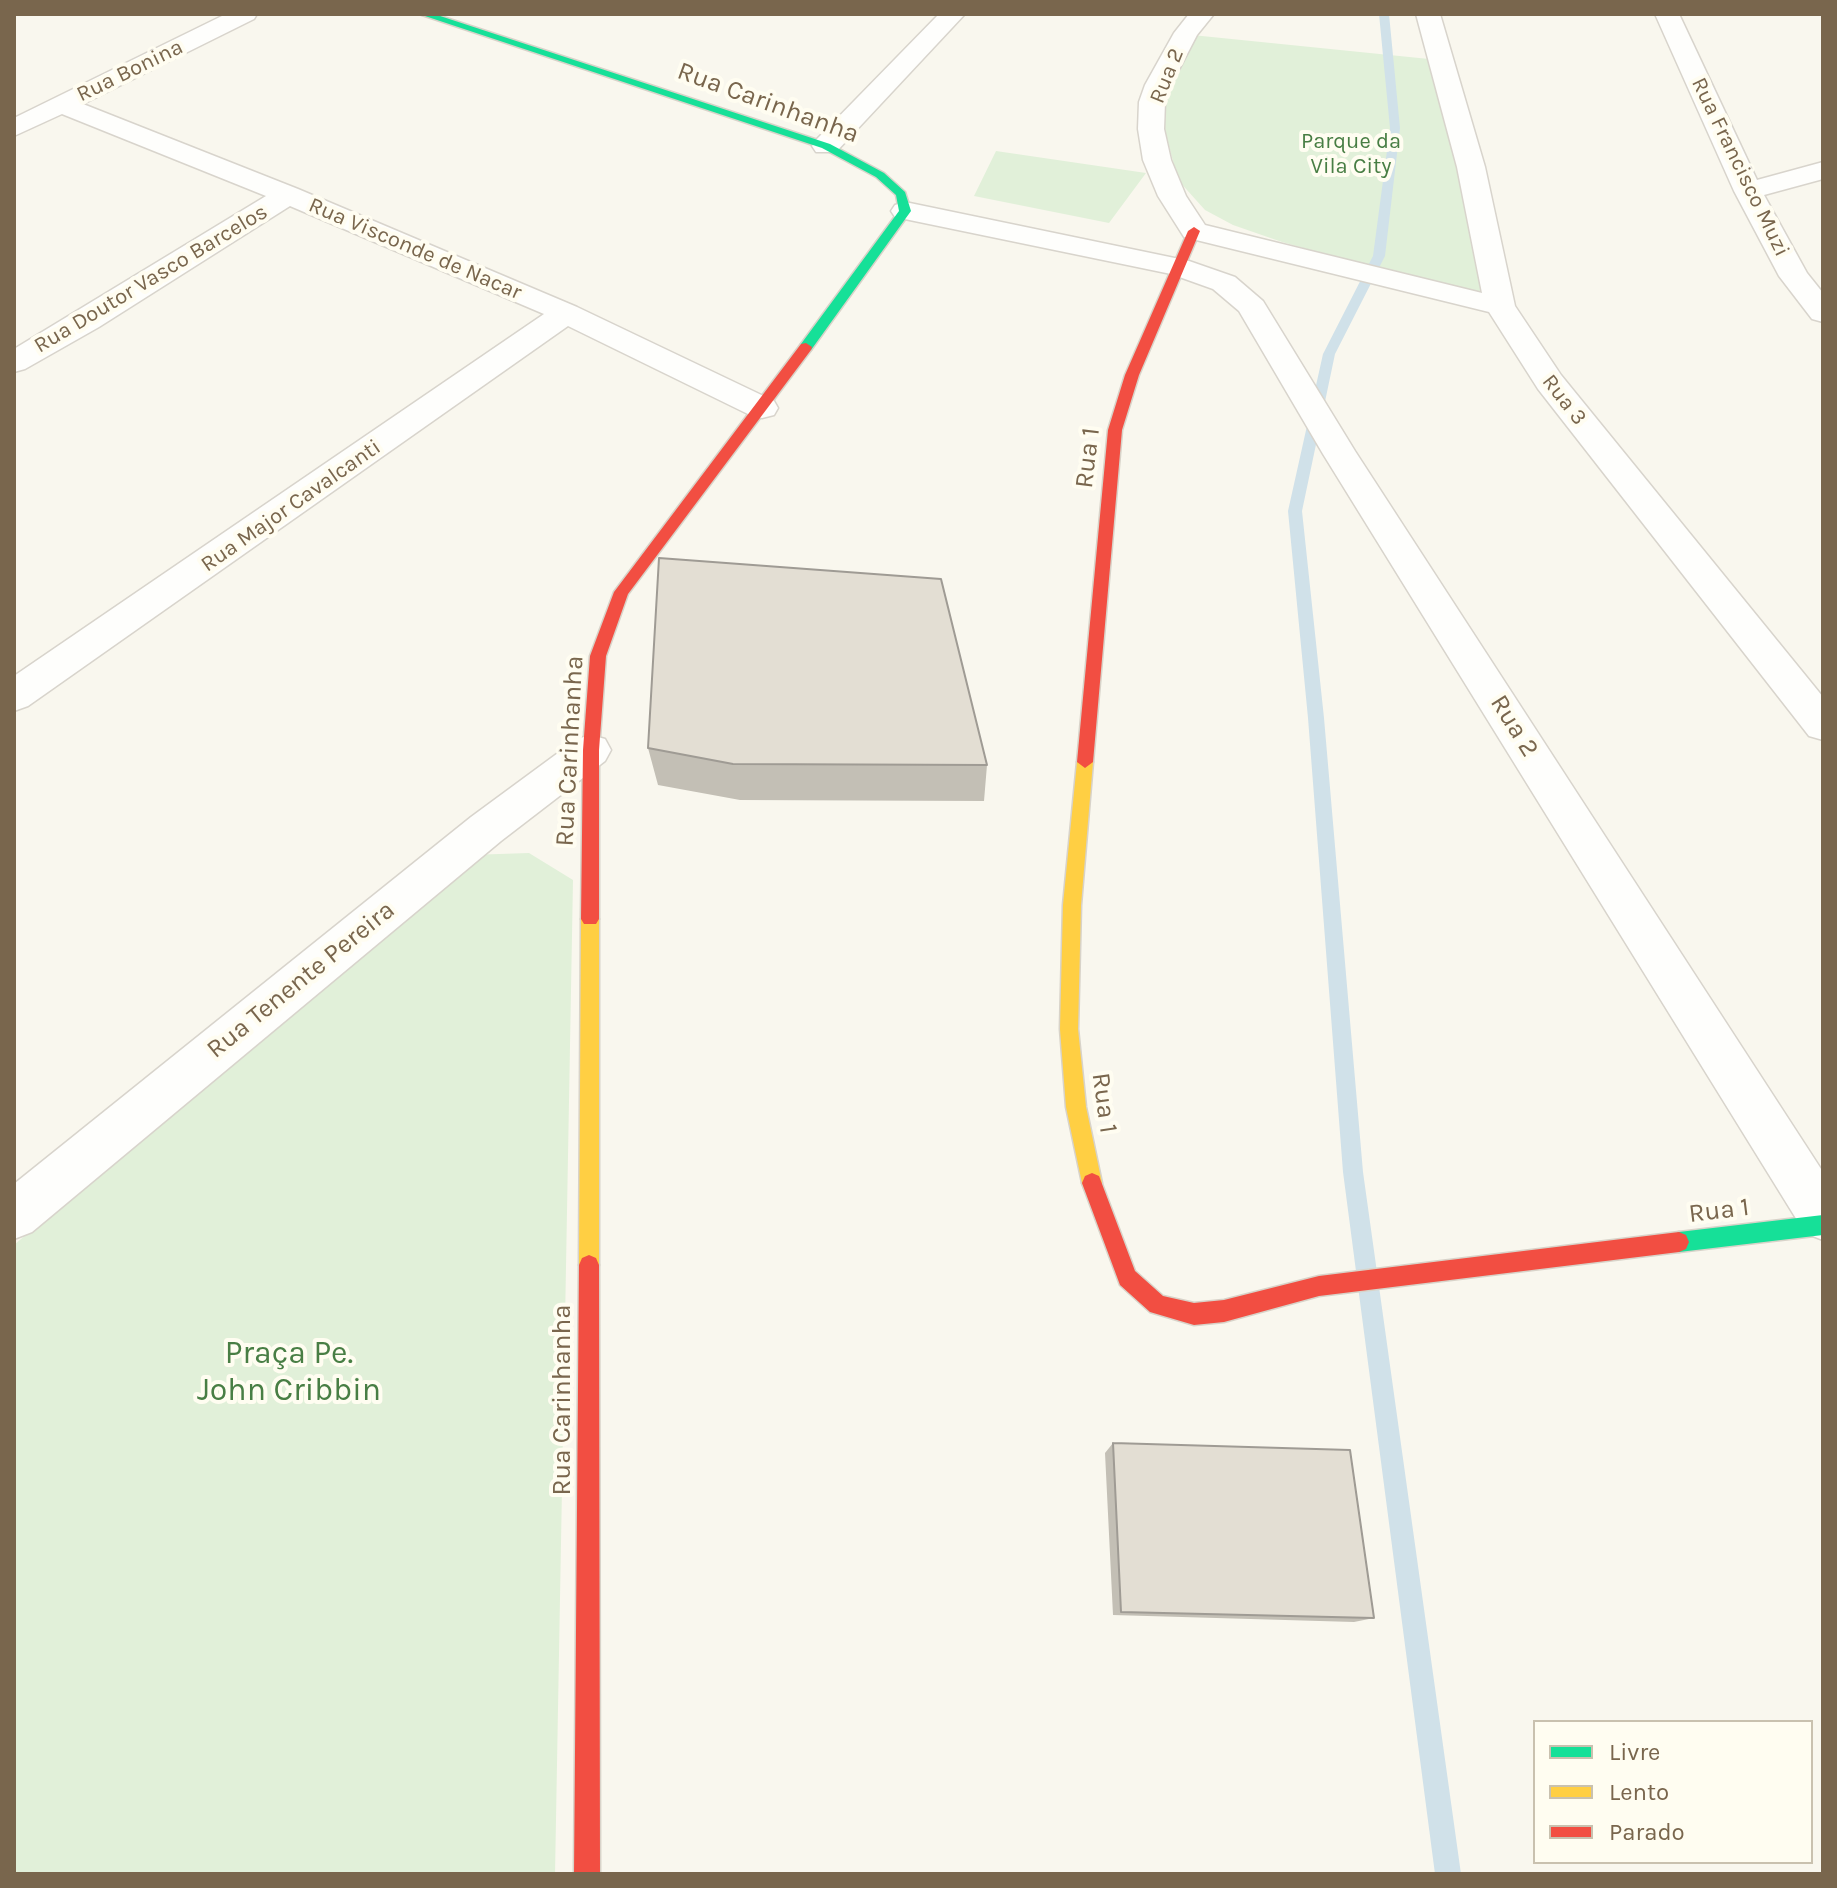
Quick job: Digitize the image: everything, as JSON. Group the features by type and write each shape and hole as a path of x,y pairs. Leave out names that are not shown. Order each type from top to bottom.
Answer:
{"street":[{"name":"Rua Bonina","path":"14,128 245,14"},
{"name":"Rua Carinhanha","path":"424,14 826,146 880,175 901,194 905,211 762,408 621,592 598,656 591,750 587,1874"},
{"path":"826,146 953,14"},
{"name":"Rua 2","path":"1194,231 1167,184 1157,160 1151,129 1152,102 1158,85 1186,33 1202,14"},
{"name":"Rua 3","path":"1428,14 1471,167 1500,306 1549,382 1823,725"},
{"name":"Rua Francisco Muzi","path":"1667,14 1748,191 1794,276 1823,313"},
{"name":"Rua Visconde de Nacar","path":"62,105 288,195 566,313 762,408"},
{"path":"1748,191 1823,170"},
{"name":"Rua Doutor Vasco Barcelos","path":"14,362 88,320 288,195"},
{"name":"Rua 2","path":"905,211 1179,267 1224,283 1252,307 1340,454 1823,1216"},
{"path":"1194,231 1500,306"},
{"name":"Rua 1","path":"1194,231 1132,375 1115,430 1072,905 1069,1029 1076,1107 1095,1198 1127,1278 1157,1305 1194,1314 1319,1286 1823,1225"},
{"name":"Rua Major Cavalcanti","path":"14,696 566,313"},
{"name":"Rua Tenente Pereira","path":"14,1215 486,829 591,750"}],"green space":[{"name":"Parque da Vila City","path":"1192,35 1429,59 1463,168 1484,298 1282,242 1233,225 1205,210 1178,180 1160,112 1173,69"},
{"path":"996,151 1146,173 1109,223 974,196"},
{"name":"Praça Pe. John Cribbin","path":"529,853 573,880 555,1874 14,1874 14,1245 469,855"}],"building":[{"path":"659,558 941,579 987,765 733,764 648,748"},
{"path":"1113,1443 1350,1450 1374,1618 1121,1612"}],"waterway":[{"path":"1384,14 1395,128 1379,256 1329,354 1295,511 1316,718 1353,1172 1448,1874"}],"traffic: fast":[{"path":"424,14 826,146 880,175 901,194 905,211 806,347"},
{"path":"1679,1242 1823,1225"}],"traffic: slow":[{"path":"1085,762 1072,905 1069,1029 1076,1107 1092,1183"},
{"path":"589,1265 590,919"}],"traffic: jam":[{"path":"1085,762 1115,430 1132,375 1194,231"},
{"path":"590,919 591,750 598,656 621,592 806,347"},
{"path":"1092,1183 1127,1278 1157,1305 1194,1314 1224,1311 1319,1286 1679,1242"},
{"path":"587,1874 589,1265"}]}
